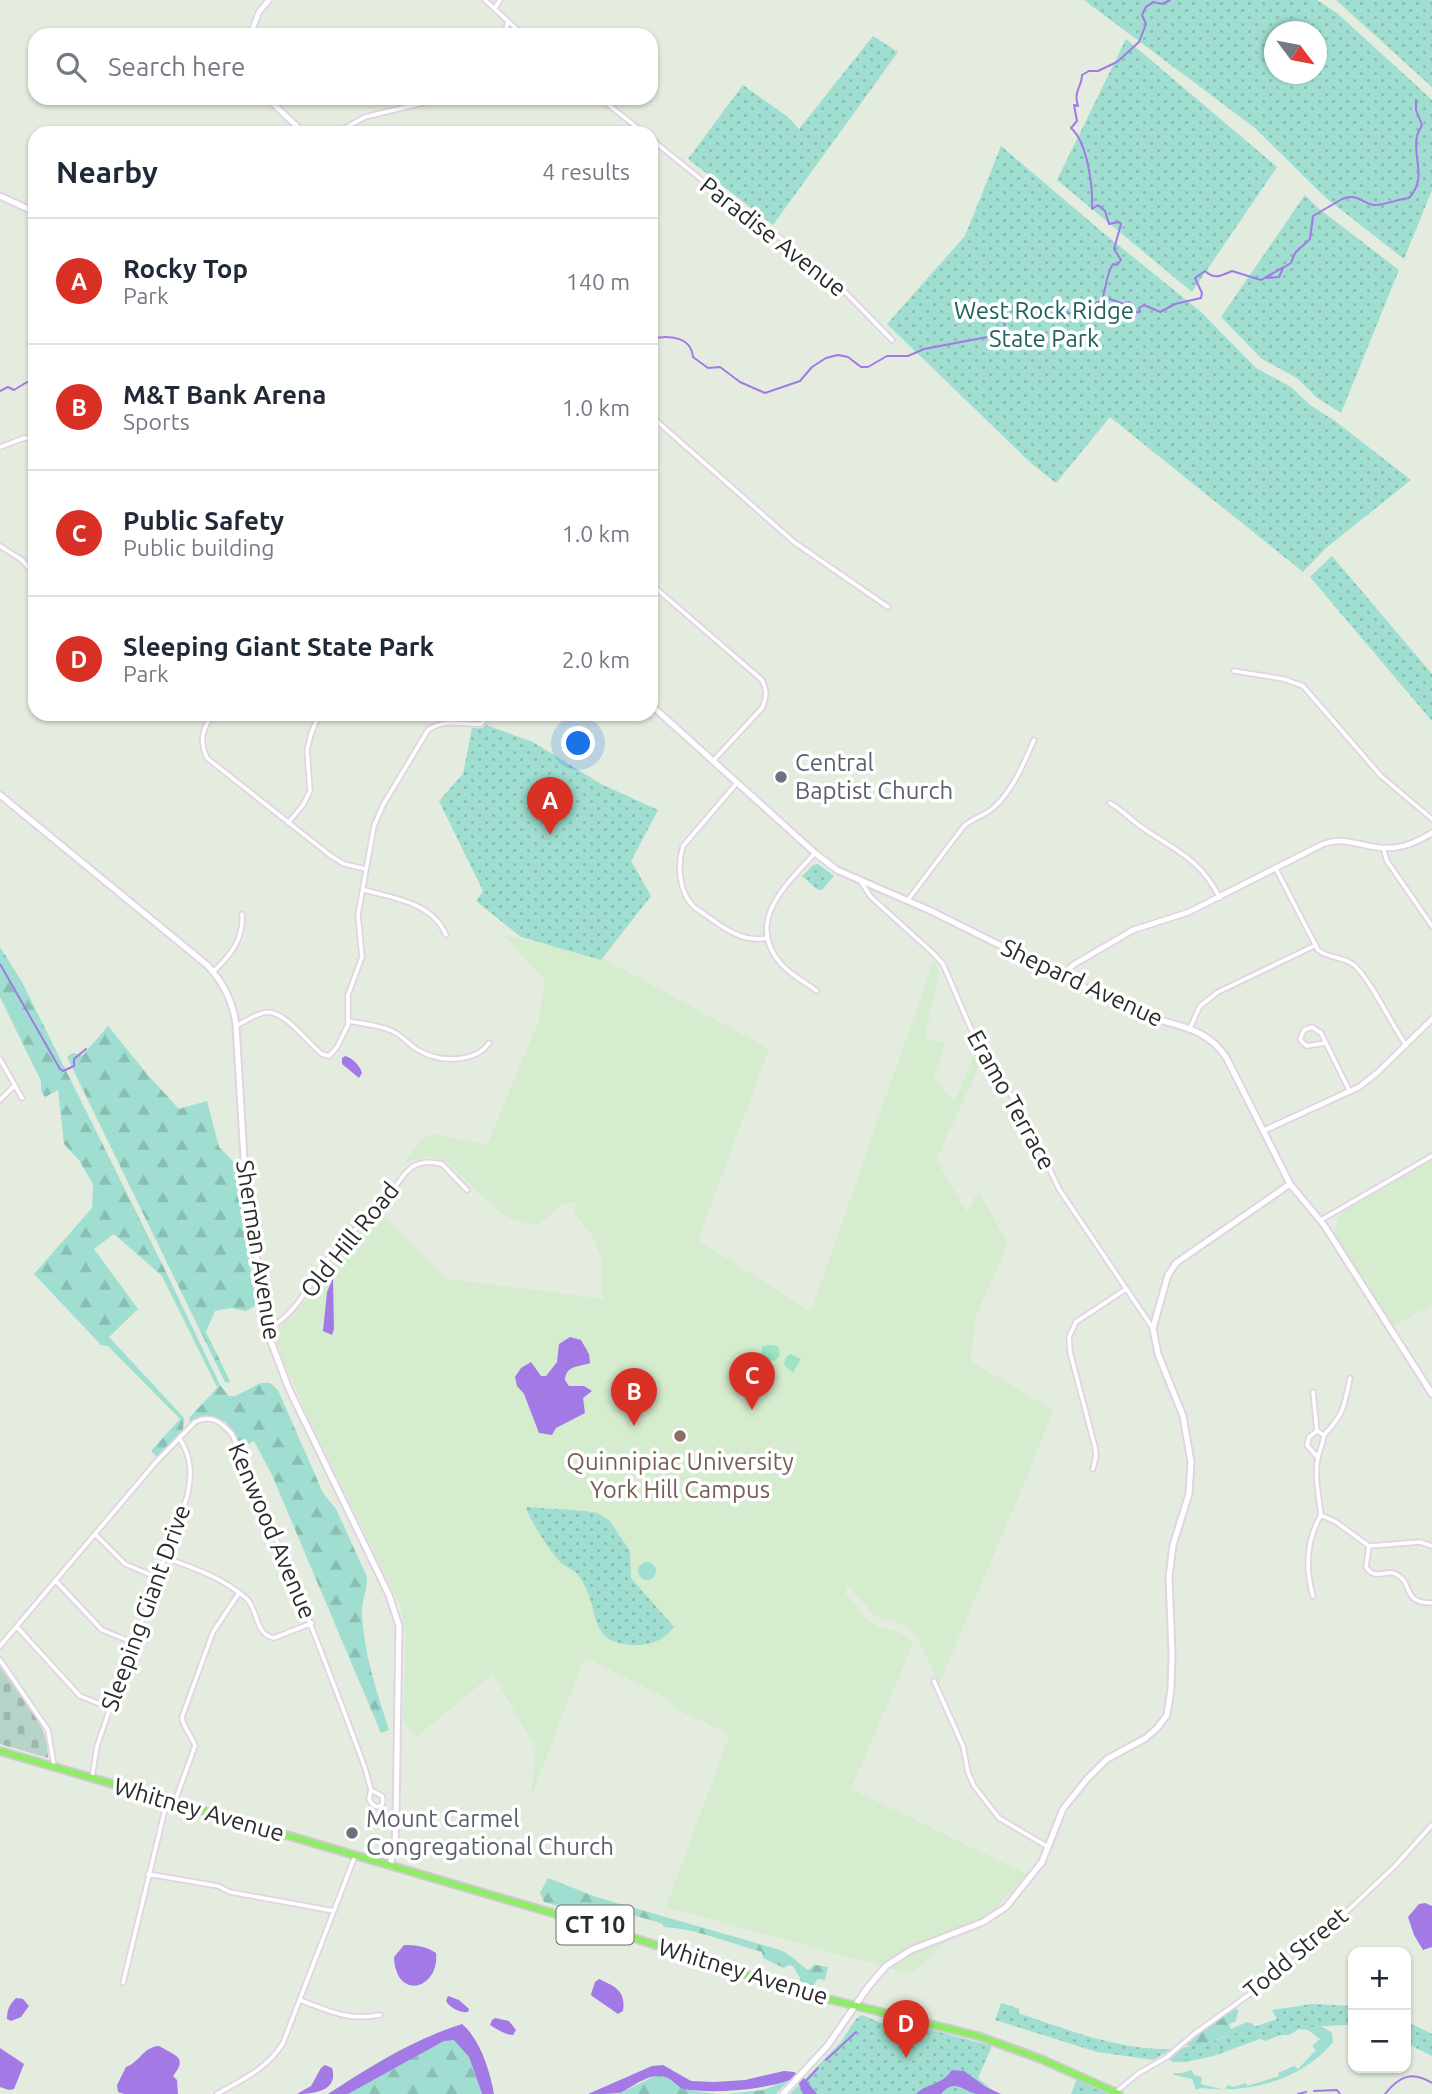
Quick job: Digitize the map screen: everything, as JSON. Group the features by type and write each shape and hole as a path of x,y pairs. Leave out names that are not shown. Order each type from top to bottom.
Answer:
{"highway":[{"name":"Whitney Avenue","path":"0,1751 600,1927 796,1991 978,2036 1041,2059 1117,2093"}],"main road":[{"path":"0,196 28,209"},
{"name":"Shepard Avenue","path":"658,711 837,870 1146,1017 1204,1034 1219,1047 1290,1184 1321,1220 1432,1394"},
{"name":"Sherman Avenue","path":"0,795 214,972 227,993 236,1025 244,1174 268,1329 286,1383 394,1606 400,1640 396,1835 390,1866"},
{"path":"783,2094 835,2036 878,1974 902,1954 983,1922 998,1914 1015,1898 1032,1877 1049,1847 1060,1815 1082,1785 1107,1759 1140,1742 1156,1729 1167,1715 1171,1700 1172,1654 1169,1577 1175,1536 1189,1494 1191,1462 1183,1416 1158,1354 1153,1328 1168,1275 1176,1263 1290,1184"}],"street":[{"path":"253,28 259,12 269,0"},
{"path":"485,0 515,28"},
{"path":"495,8 500,0"},
{"path":"506,28 508,22"},
{"path":"274,105 297,126"},
{"path":"349,126 365,117 414,105"},
{"path":"609,105 635,126"},
{"name":"Paradise Avenue","path":"658,145 713,189 797,250 845,292 892,340"},
{"path":"658,422 794,542 888,607"},
{"path":"0,447 28,438"},
{"path":"0,547 23,560 28,566"},
{"path":"658,590 762,680 766,689 762,708 713,761"},
{"path":"1234,671 1284,679 1303,687 1381,776 1432,819"},
{"path":"207,721 202,736 207,758 337,860 366,869"},
{"path":"288,823 303,806 310,791 307,750 316,721"},
{"path":"236,1025 263,1012 273,1012 282,1017 317,1051 329,1056 337,1047 349,1021 348,995 362,957 358,915 372,834 380,811 428,730 450,722 481,724 484,721"},
{"path":"907,901 964,826 970,820 990,811 1002,799 1034,740"},
{"path":"737,783 683,846 680,853 682,890 689,902 737,936 752,940 768,938"},
{"path":"1110,803 1196,863 1209,878 1220,898"},
{"path":"1062,976 1073,965 1133,930 1178,917 1334,840 1384,848 1405,846 1432,834"},
{"path":"1384,848 1387,862 1432,926"},
{"path":"815,853 772,904 767,924 768,938 780,963 817,990"},
{"path":"1276,869 1316,945 1323,953 1345,959 1358,969 1406,1045"},
{"name":"Eramo Terrace","path":"861,882 876,902 943,964 971,1029 1028,1123 1059,1189 1153,1328"},
{"path":"364,890 428,911 439,921 446,935"},
{"path":"214,972 238,943 242,914"},
{"path":"1190,1028 1200,1006 1218,992 1316,945"},
{"path":"1263,1131 1350,1092 1378,1072 1432,1019"},
{"path":"349,1021 391,1031 415,1048 435,1057 466,1057 482,1051 489,1043"},
{"path":"1325,1043 1307,1046 1303,1043 1301,1034 1307,1028 1317,1029 1325,1043 1350,1092"},
{"path":"0,1059 22,1098"},
{"path":"0,1100 14,1086"},
{"path":"1321,1220 1432,1156"},
{"name":"Old Hill Road","path":"268,1329 300,1301 333,1252 382,1204 408,1170 426,1163 442,1164 467,1190"},
{"path":"1093,1469 1095,1447 1070,1352 1069,1337 1072,1327 1080,1319 1126,1289"},
{"path":"1313,1597 1306,1567 1314,1529 1321,1515 1318,1458 1324,1435 1339,1419 1344,1409 1350,1378"},
{"path":"1313,1392 1317,1431"},
{"name":"Kenwood Avenue","path":"0,1646 195,1422 203,1418 214,1419 232,1434 312,1623 371,1790 369,1798 377,1807 382,1805 382,1796 371,1790"},
{"path":"1317,1431 1324,1435"},
{"path":"1317,1431 1310,1437 1307,1446 1318,1458"},
{"name":"Sleeping Giant Drive","path":"92,1778 97,1746 132,1642 187,1497 191,1464 180,1438"},
{"path":"1321,1515 1336,1522 1369,1546 1420,1542 1432,1546"},
{"path":"95,1534 125,1564 156,1577"},
{"path":"1369,1546 1366,1567 1369,1572 1378,1576 1392,1573 1399,1576 1412,1598 1418,1602 1432,1603"},
{"path":"163,1557 214,1574 239,1593 250,1602 262,1632 267,1637 312,1623"},
{"path":"55,1580 102,1630 132,1642"},
{"path":"123,1983 148,1874 171,1802 195,1746 183,1726 182,1717 213,1632 239,1593"},
{"path":"18,1627 80,1696 110,1708"},
{"path":"0,1661 48,1730 54,1767"},
{"path":"934,1681 963,1746 974,1786 999,1818 1049,1847"},
{"name":"Todd Street","path":"1117,2093 1139,2073 1167,2057 1201,2028 1289,1966 1363,1897 1432,1825"},
{"path":"217,2094 253,2075 271,2060 284,2043 355,1856"},
{"path":"148,1874 334,1911"},
{"path":"300,2000 345,2017 380,2015"}],"shaded area":[{"name":"Quinnipiac University York Hill Campus","path":"504,936 597,955 769,1049 698,1240 811,1312 933,962 939,970 925,1038 946,1044 933,1077 955,1102 976,1050 982,1060 936,1160 967,1212 978,1191 1008,1244 976,1315 970,1361 1053,1410 939,1684 920,1643 911,1631 901,1624 875,1616 848,1585 845,1593 866,1619 878,1627 901,1633 913,1643 851,1789 1027,1874 995,1909 946,1941 912,1974 666,1907 730,1734 673,1708 666,1698 585,1657 531,1797 536,1749 493,1674 415,1738 403,1721 406,1636 400,1605 304,1408 274,1332 309,1297 341,1251 380,1213 446,1279 604,1299 601,1287 602,1260 592,1236 574,1212 577,1202 562,1204 540,1223 530,1225 510,1218 496,1209 444,1159 430,1157 412,1160 403,1165 422,1139 434,1134 487,1145 539,1020 545,980"},
{"path":"345,1056 360,1068 362,1073 359,1078 342,1064 342,1058"},
{"path":"1432,1160 1432,1305 1392,1326 1335,1238 1336,1226 1339,1216 1346,1208"},
{"path":"333,1278 332,1335 323,1331 327,1292"},
{"path":"570,1337 581,1340 589,1354 590,1363 570,1369 565,1380 569,1386 584,1386 592,1391 583,1398 585,1413 556,1428 552,1435 539,1433 515,1377 521,1368 531,1362 541,1376 546,1376 557,1362 559,1344"},
{"path":"1419,1904 1432,1906 1432,1947 1423,1950 1408,1917"},
{"path":"404,1945 421,1946 436,1953 435,1965 425,1982 409,1985 402,1980 394,1957"},
{"path":"599,1979 621,1994 623,2011 618,2014 592,1996 595,1982"},
{"path":"448,1996 459,2000 469,2009 468,2012 450,2006 446,2001"},
{"path":"16,1998 23,1999 29,2006 21,2017 11,2021 7,2019 8,2012"},
{"path":"495,2018 509,2021 516,2030 513,2035 490,2025"},
{"path":"462,2024 474,2038 483,2056 494,2094 482,2094 469,2057 454,2040 444,2041 348,2094 328,2094 410,2045"},
{"path":"159,2046 180,2061 173,2076 177,2080 178,2094 118,2092 117,2085 126,2067 149,2049"},
{"path":"0,2048 24,2064 14,2089 0,2087"},
{"path":"325,2065 332,2068 332,2082 323,2090 297,2094 311,2086"},
{"path":"663,2065 691,2081 745,2080 784,2071 794,2072 805,2079 817,2094 803,2094 799,2084 790,2080 752,2089 708,2091 683,2089 664,2076 655,2076 644,2079 620,2093 588,2094 652,2066"},
{"path":"952,2070 964,2071 1001,2094 977,2094 955,2086 941,2094 916,2094 943,2079"}],"green space":[{"path":"1084,0 1317,0 1337,13 1432,100 1432,190 1404,259 1326,198 1255,128"},
{"path":"1336,0 1432,0 1432,87"},
{"path":"873,36 898,52 773,225 688,159 743,85 788,117 799,129"},
{"name":"West Rock Ridge State Park","path":"1126,39 1277,167 1192,292 1057,180"},
{"name":"West Rock Ridge State Park","path":"1001,146 1201,312 1256,368 1291,387 1310,405 1411,480 1326,548 1303,572 1110,417 1056,483 1032,464 887,324 965,236"},
{"path":"1305,195 1399,270 1341,413 1316,397 1297,378 1262,359 1221,317"},
{"path":"1332,556 1432,674 1432,721 1310,577"},
{"path":"486,725 533,742 601,784 658,810 631,861 651,896 601,960 521,937 476,901 483,891 439,801 463,774 472,728 483,728"},
{"path":"818,864 834,876 822,890 818,890 802,876 813,865"},
{"path":"0,947 22,982 167,1274 162,1276 114,1234 94,1249 138,1309 109,1337 184,1418 183,1430 157,1457 151,1451 180,1419 108,1346 101,1345 34,1274 92,1208 93,1184 79,1160 64,1144 58,1090 45,1097 41,1091 41,1081 0,997"},
{"path":"108,1026 179,1109 207,1101 219,1147 235,1163 256,1305 246,1311 231,1308 215,1311 206,1332 229,1383 225,1382 67,1057 73,1053 83,1055"},
{"path":"167,1274 220,1385 217,1387 162,1276"},
{"path":"762,1346 778,1346 780,1356 774,1361 761,1358"},
{"path":"791,1354 801,1359 793,1373 784,1365 786,1357"},
{"path":"261,1383 270,1383 278,1390 323,1493 336,1509 367,1577 362,1609 363,1629 372,1673 389,1730 381,1733 272,1475 254,1441 241,1448 226,1422 207,1417 191,1423 189,1418 220,1385 229,1396 235,1396"},
{"path":"526,1507 585,1511 597,1513 609,1520 630,1551 631,1578 674,1627 662,1638 648,1644 620,1643 609,1638 601,1631 585,1587 576,1573 565,1566 548,1547"},
{"path":"643,1562 651,1562 656,1571 654,1578 643,1580 638,1575 638,1567"},
{"path":"0,1667 39,1721 47,1745 48,1758 0,1744"},
{"path":"548,1878 596,1897 777,1949 808,1970 815,1965 828,1967 825,1980 818,1979 813,1986 800,1981 793,1966 784,1968 763,1958 762,1952 701,1933 664,1927 661,1923 616,1911 611,1922 544,1902 540,1893"},
{"path":"1001,2003 1020,2009 1018,2013 1093,2038 1131,2046 1171,2049 1154,2060 1097,2052 995,2020"},
{"path":"1312,2004 1348,2006 1348,2025 1287,2030 1207,2055 1170,2060 1181,2048 1211,2042 1277,2019 1272,2010"},
{"path":"1235,2007 1238,2011 1236,2021 1229,2024 1231,2029 1247,2022 1253,2024 1258,2031 1227,2036 1210,2042 1211,2045 1187,2046 1187,2041"},
{"path":"862,2015 889,2026 905,2023 992,2046 978,2078 997,2094 790,2094 841,2042 856,2019"},
{"path":"1320,2022 1321,2026 1308,2030 1299,2029 1289,2035 1279,2035 1266,2041 1260,2039 1213,2056 1186,2062 1172,2062 1169,2058"},
{"path":"1411,2024 1432,2034 1432,2056 1411,2046"},
{"path":"1321,2026 1332,2033 1333,2042 1320,2055 1290,2075 1256,2086 1225,2089 1227,2085 1234,2087 1246,2083 1247,2086 1279,2076 1278,2073 1294,2066 1298,2069 1316,2050 1312,2046 1320,2039 1308,2030"},
{"path":"454,2039 469,2057 482,2094 348,2094 444,2041"},
{"path":"1192,2070 1194,2075 1202,2077 1201,2084 1222,2089 1196,2090 1192,2079 1174,2073"},
{"path":"657,2075 668,2078 683,2089 716,2094 618,2094"},
{"path":"1077,2079 1107,2094 1071,2094"},
{"path":"789,2080 776,2094 727,2094 763,2090"}],"waterway":[{"path":"658,338 671,337 683,341 688,345 693,357 708,368 720,367 740,382 765,393 800,381 812,367 826,358 838,355 848,357 861,367 868,367 887,356 908,356 924,349 998,335 1005,325 997,308 1024,309 1037,312 1048,319 1087,311 1097,302 1101,302 1110,269 1121,260 1114,249 1121,224 1109,224 1105,211 1098,205 1092,209 1092,190 1085,155 1082,144 1071,128 1077,121 1074,105 1078,106 1077,93 1082,75 1117,62 1139,42 1146,24 1142,15 1146,7 1153,2 1162,4 1170,0"},
{"path":"1101,302 1103,305 1110,299 1123,304 1129,302 1132,305 1131,313 1140,312 1139,308 1144,305 1160,312 1175,304 1201,298 1202,293 1195,278 1205,271 1215,276 1232,271 1261,280 1291,263 1295,253 1310,239 1313,216 1342,199 1352,197 1375,205 1409,198 1415,190 1419,175 1416,144 1422,125 1416,110 1416,100"},
{"path":"1267,278 1279,277 1283,268"},
{"path":"0,391 8,387 14,390 28,382"},
{"path":"0,964 60,1069 63,1071 74,1066 74,1059 86,1049"},
{"path":"826,2060 856,2032"},
{"path":"805,2082 818,2068"},
{"path":"1385,2094 1407,2077 1419,2077 1432,2083"},
{"path":"1314,2091 1337,2090 1340,2094"},
{"path":"1298,2094 1306,2092"}],"place":[{"name":"Central Baptist Church","path":"781,777"},
{"name":"Rocky Top","path":"550,835"},
{"name":"Public Safety","path":"752,1410"},
{"name":"M&T Bank Arena","path":"634,1426"},
{"name":"Quinnipiac University York Hill Campus","path":"680,1436"},
{"name":"Mount Carmel Congregational Church","path":"352,1833"},
{"name":"Sleeping Giant State Park","path":"906,2058"}]}
